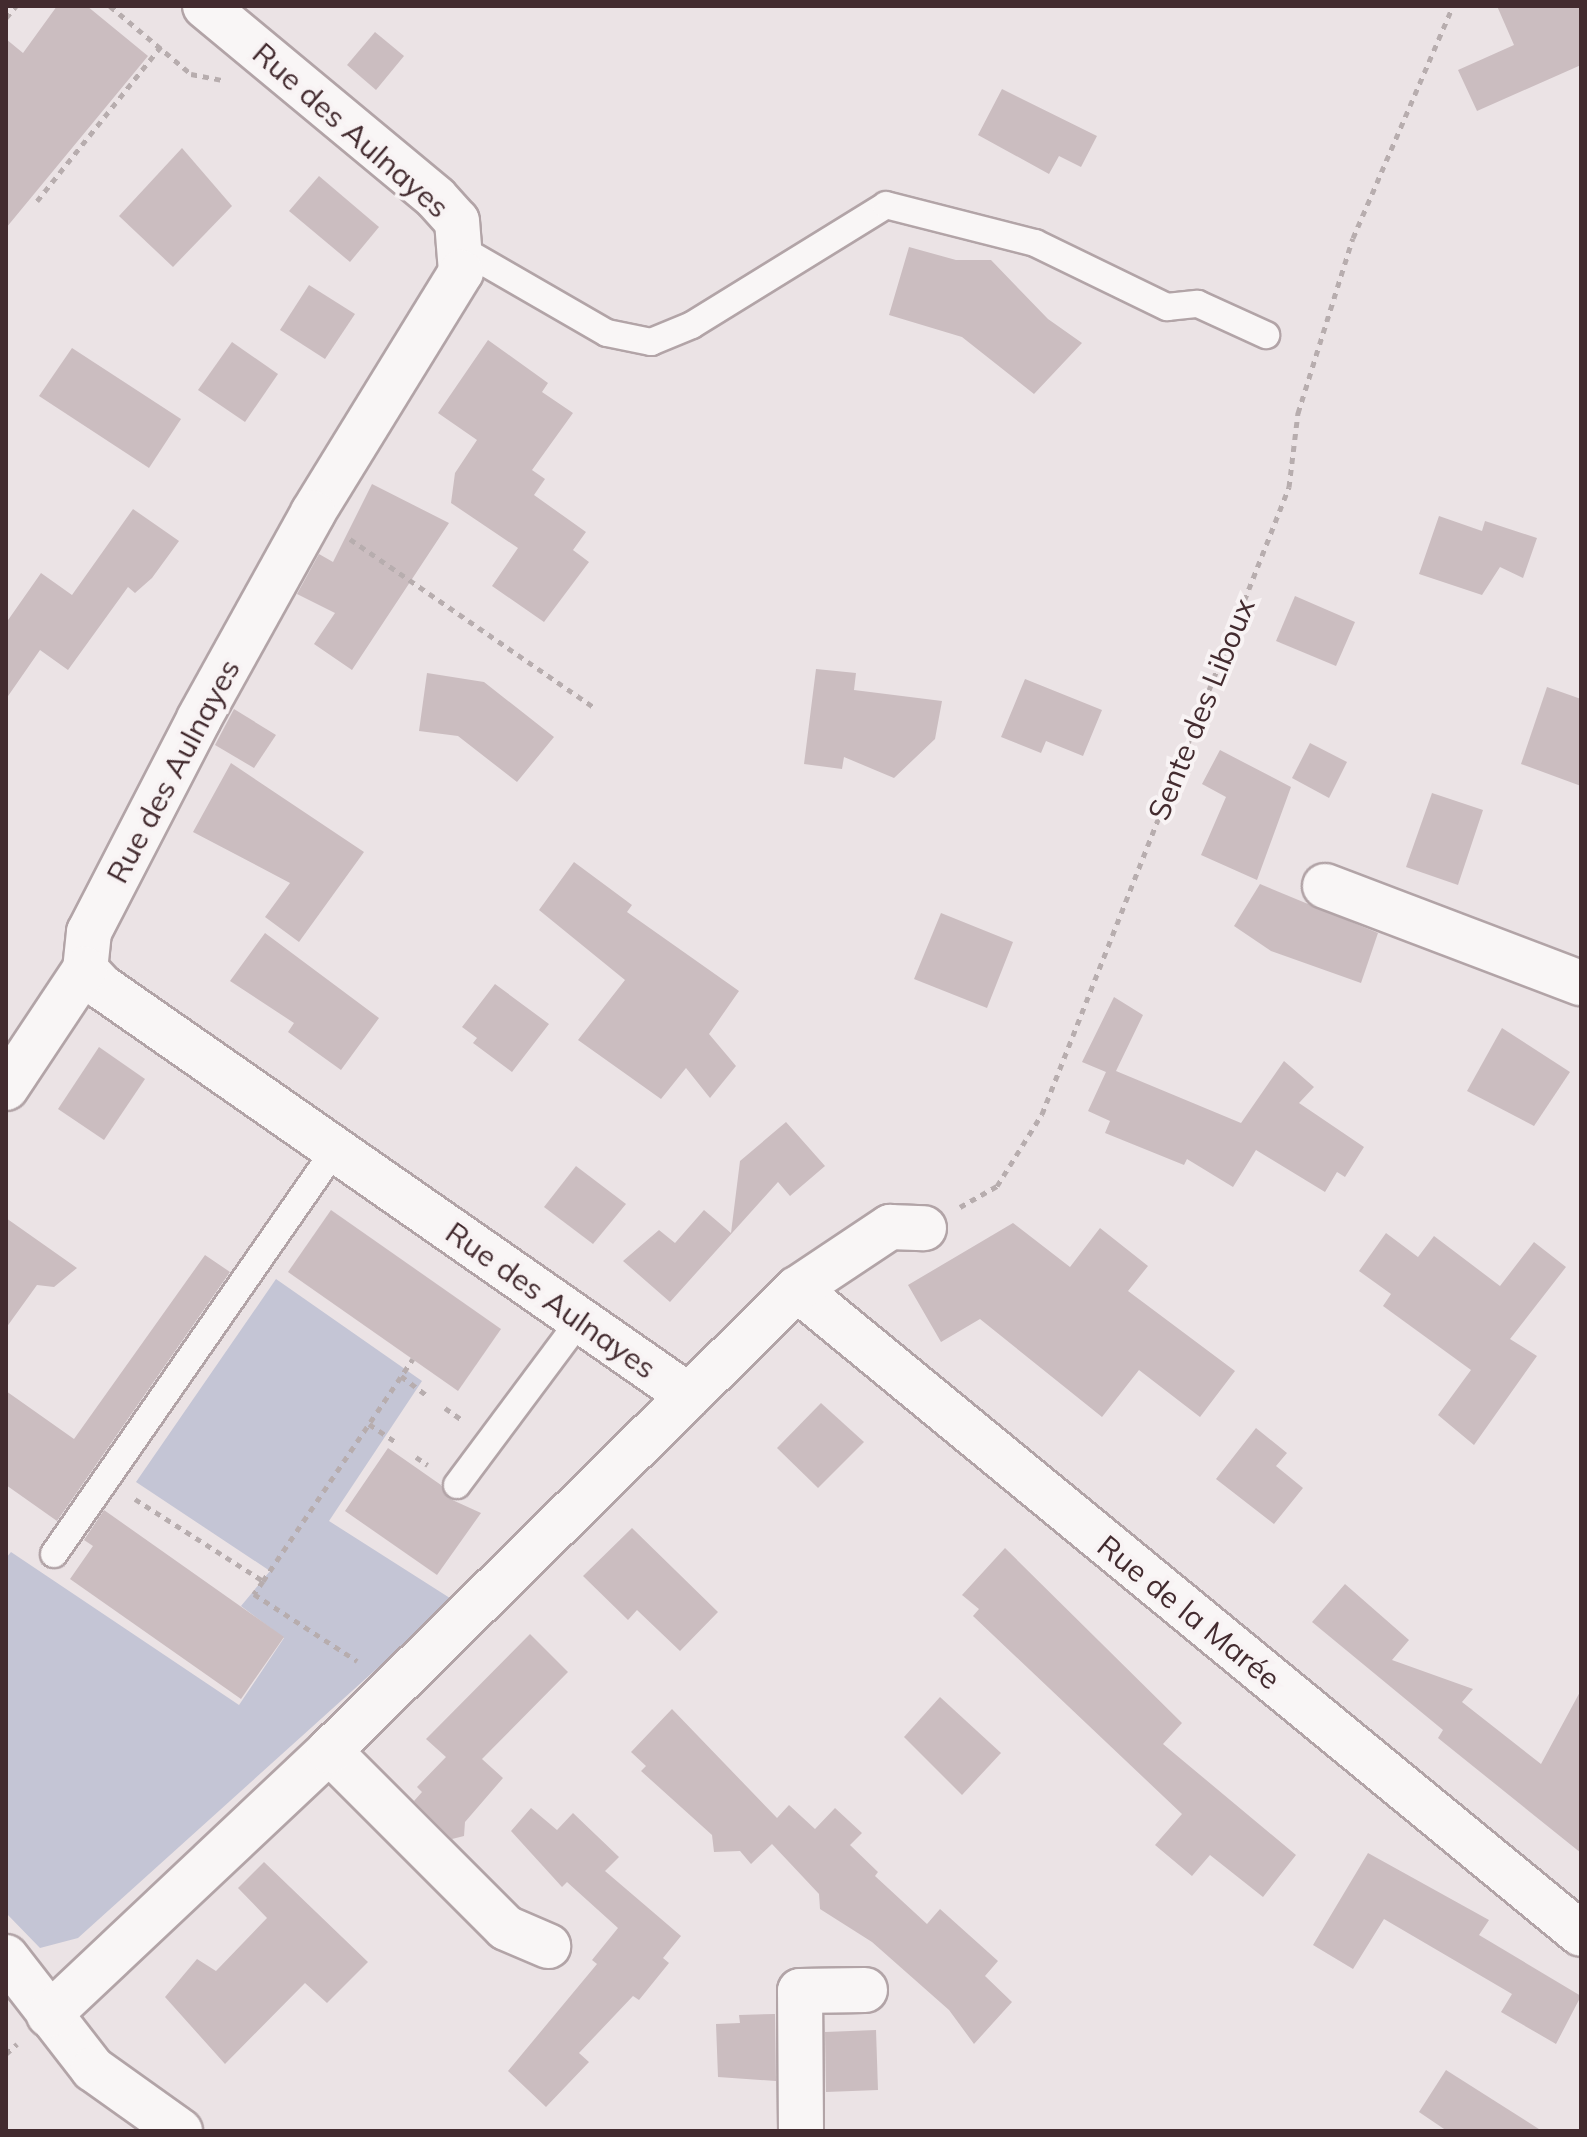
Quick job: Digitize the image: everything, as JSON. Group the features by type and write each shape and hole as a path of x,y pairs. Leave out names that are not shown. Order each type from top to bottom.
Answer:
{"street":[{"name":"Rue des Aulnayes","path":"205,6 436,198 457,221 463,250 450,294 313,513 89,932 85,969 102,987 689,1396"},
{"path":"1325,886 1581,983"},
{"path":"6,1088 85,969"},
{"path":"49,2015 329,1751 797,1289 890,1227 924,1228"},
{"name":"Rue de la Marée","path":"797,1289 1581,1934"},
{"path":"329,1751 506,1928 548,1946"},
{"path":"6,1957 93,2069 180,2131"},
{"path":"801,2131 800,1991 865,1990"}],"lane":[{"path":"463,250 607,333 651,342 692,325 886,205 1035,243 1167,307 1198,304 1266,335"},
{"path":"54,1554 108,1481 335,1149"},
{"path":"457,1485 580,1320"}],"path":[{"path":"6,18 16,6"},
{"path":"110,6 191,74 221,80 236,76 257,50"},
{"name":"Sente des Liboux","path":"924,1228 997,1186 1042,1114 1289,487 1298,413 1353,238 1453,6"},
{"path":"37,201 161,46"},
{"path":"313,513 595,708"},
{"path":"394,1685 254,1594 413,1359"},
{"path":"401,1376 429,1397"},
{"path":"369,1424 397,1443"},
{"path":"108,1481 263,1581"}],"shaded area":[{"path":"276,1279 422,1381 329,1521 453,1600 78,1938 40,1948 6,1913 6,1558 11,1552 239,1705 284,1638 241,1606 270,1571 136,1482"}],"building":[{"path":"57,6 87,6 148,56 6,228 6,39 23,53"},
{"path":"1497,6 1581,6 1581,65 1477,111 1458,70 1514,45"},
{"path":"375,32 404,56 376,90 347,65"},
{"path":"1002,89 1097,136 1081,167 1059,156 1049,174 978,135"},
{"path":"182,148 232,206 173,267 119,216"},
{"path":"319,176 379,227 350,262 289,211"},
{"path":"909,247 956,260 991,260 1048,319 1082,343 1034,394 962,337 889,315"},
{"path":"309,285 355,314 325,359 280,330"},
{"path":"488,340 548,383 542,392 573,413 532,470 545,479 534,495 586,532 573,550 589,562 544,622 492,586 518,548 451,503 455,473 477,440 438,413"},
{"path":"232,342 278,374 245,422 198,390"},
{"path":"72,348 181,419 149,468 39,396"},
{"path":"372,484 449,523 352,670 314,644 335,613 297,594 319,554 333,562"},
{"path":"133,509 179,541 152,578 135,593 128,587 68,670 40,650 6,699 6,623 41,573 72,595"},
{"path":"1439,516 1482,531 1485,521 1537,538 1523,578 1500,567 1482,595 1419,574"},
{"path":"1295,596 1355,622 1336,666 1276,641"},
{"path":"816,669 856,673 854,690 942,701 935,739 894,778 844,757 842,769 804,764"},
{"path":"427,673 484,682 554,737 517,782 458,736 419,731"},
{"path":"1025,679 1102,710 1083,756 1046,741 1041,753 1001,737"},
{"path":"1547,687 1581,699 1581,786 1521,764"},
{"path":"234,709 276,735 254,768 215,745"},
{"path":"1310,743 1347,762 1329,798 1292,778"},
{"path":"1220,750 1291,787 1257,880 1201,855 1226,797 1202,784"},
{"path":"231,763 364,852 299,942 265,917 290,883 193,832"},
{"path":"1432,793 1483,810 1458,885 1406,867"},
{"path":"574,862 632,905 627,912 739,991 709,1034 736,1066 710,1098 686,1068 661,1099 578,1040 625,980 539,910"},
{"path":"1260,884 1378,933 1361,983 1271,951 1234,926"},
{"path":"941,913 1013,942 987,1008 914,979"},
{"path":"265,933 379,1018 341,1070 288,1032 294,1023 230,981"},
{"path":"495,984 549,1024 512,1072 473,1043 477,1038 462,1027"},
{"path":"1114,997 1143,1015 1116,1071 1241,1123 1284,1061 1314,1087 1299,1103 1364,1147 1345,1177 1337,1172 1325,1192 1256,1150 1233,1187 1187,1159 1184,1165 1105,1133 1110,1121 1088,1111 1106,1072 1082,1062"},
{"path":"1502,1028 1570,1072 1534,1126 1467,1091"},
{"path":"99,1047 145,1079 104,1140 58,1109"},
{"path":"786,1122 825,1166 790,1196 778,1182 670,1302 623,1261 659,1230 675,1243 704,1210 731,1233 740,1161"},
{"path":"576,1166 626,1204 593,1244 544,1207"},
{"path":"331,1210 501,1329 458,1391 288,1272"},
{"path":"6,1218 77,1268 54,1287 37,1285 6,1328"},
{"path":"1013,1223 1070,1267 1100,1228 1148,1266 1128,1291 1235,1371 1200,1417 1139,1370 1102,1417 980,1319 941,1342 908,1285"},
{"path":"1386,1233 1418,1257 1434,1236 1500,1286 1534,1242 1566,1267 1510,1339 1537,1356 1474,1445 1438,1415 1471,1370 1383,1306 1391,1294 1359,1271"},
{"path":"205,1255 230,1272 57,1521 6,1485 6,1391 74,1439"},
{"path":"821,1403 864,1442 818,1488 777,1448"},
{"path":"1256,1428 1287,1453 1276,1466 1303,1488 1274,1524 1216,1479"},
{"path":"388,1448 441,1485 448,1498 481,1513 437,1575 345,1511"},
{"path":"104,1510 284,1637 241,1699 70,1579 93,1546 84,1540"},
{"path":"632,1528 718,1612 680,1651 637,1610 628,1620 583,1576"},
{"path":"1005,1548 1182,1723 1163,1744 1296,1855 1263,1897 1210,1855 1192,1876 1155,1845 1182,1814 973,1616 979,1609 962,1595"},
{"path":"1345,1584 1409,1640 1392,1660 1473,1689 1462,1702 1541,1764 1581,1690 1581,1853 1438,1738 1443,1730 1312,1622"},
{"path":"530,1634 568,1672 482,1759 503,1778 465,1822 464,1836 452,1839 414,1801 422,1792 417,1787 446,1757 426,1739"},
{"path":"940,1697 1001,1753 962,1795 904,1737"},
{"path":"672,1709 777,1818 789,1805 815,1829 835,1808 862,1833 850,1845 878,1872 875,1876 927,1924 940,1909 998,1961 985,1976 1012,2002 974,2044 949,2010 872,1942 820,1909 819,1894 772,1844 751,1864 740,1851 714,1852 712,1835 641,1771 646,1766 631,1752"},
{"path":"531,1808 557,1830 573,1813 619,1857 605,1871 681,1936 663,1958 669,1963 639,2000 633,1996 579,2053 589,2062 546,2107 508,2071 597,1964 592,1960 618,1928 567,1882 562,1887 511,1831"},
{"path":"1368,1853 1489,1920 1479,1935 1581,1996 1556,2044 1501,2012 1512,1994 1384,1919 1353,1969 1313,1945"},
{"path":"264,1862 368,1962 327,2003 305,1983 225,2064 165,1997 197,1959 216,1971 267,1918 238,1888"},
{"path":"775,2014 776,2081 718,2077 716,2024 740,2023 739,2015"},
{"path":"876,2030 878,2090 826,2092 825,2032"},
{"path":"1446,2070 1542,2131 1447,2131 1419,2112"}]}
